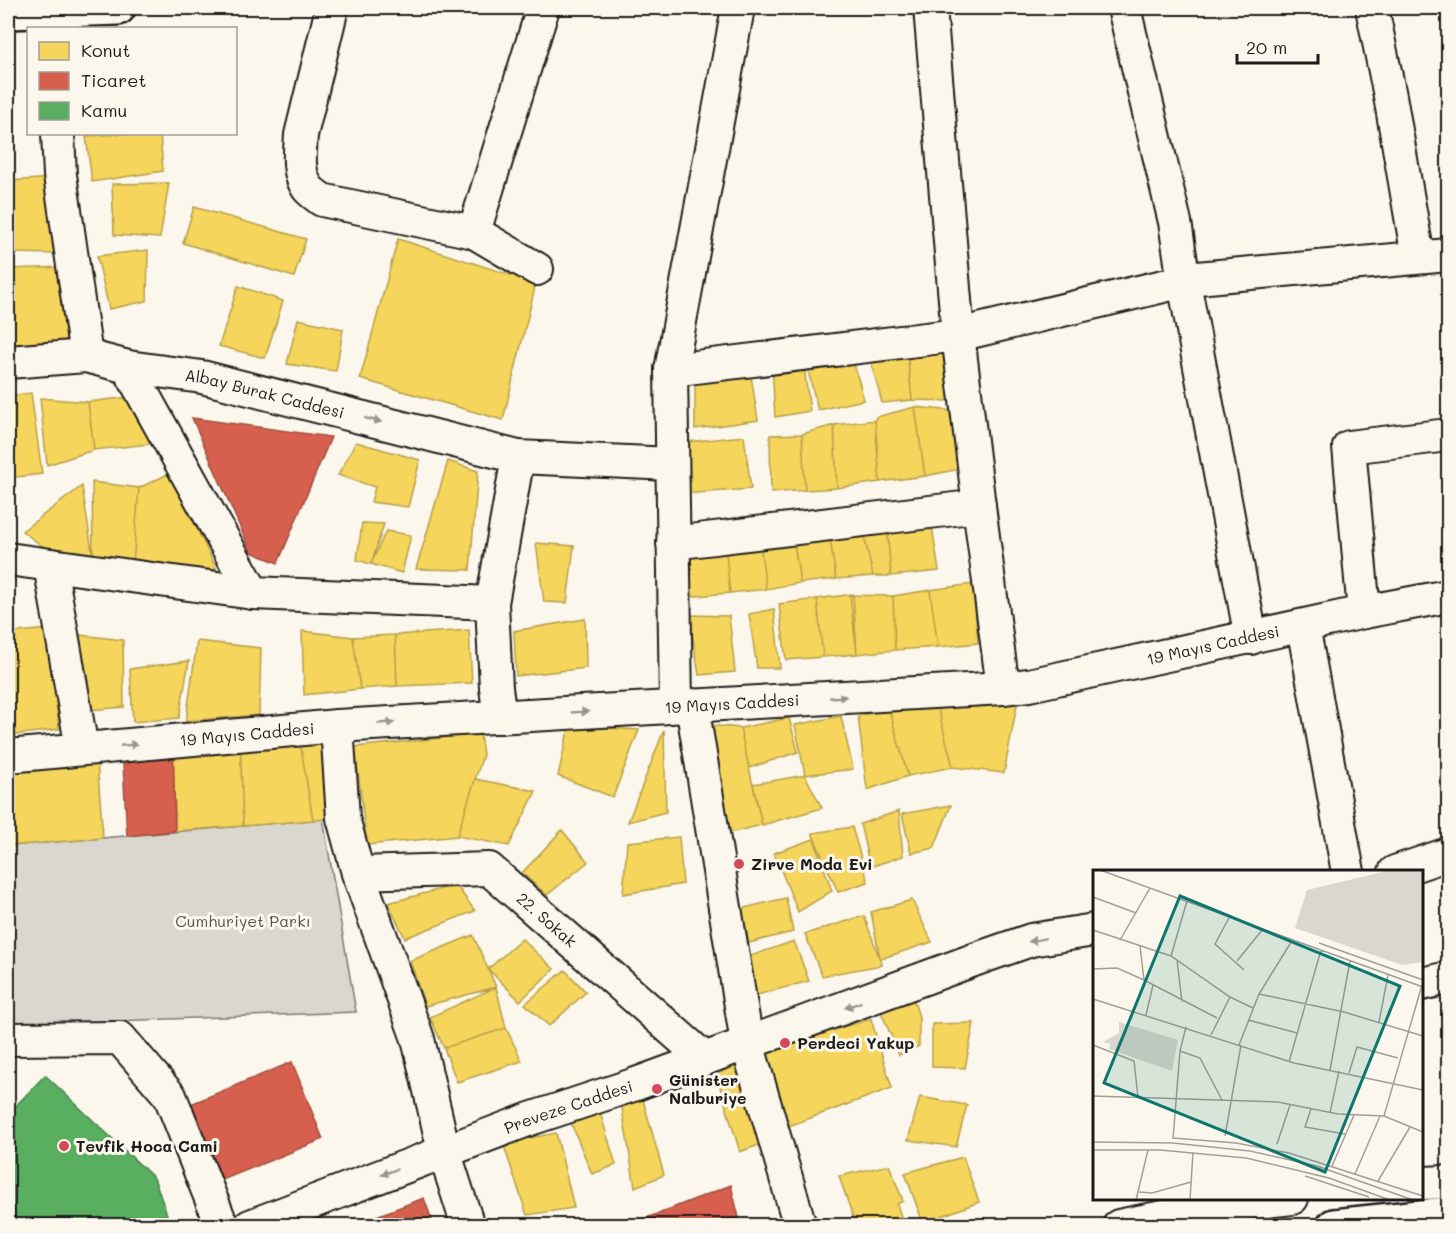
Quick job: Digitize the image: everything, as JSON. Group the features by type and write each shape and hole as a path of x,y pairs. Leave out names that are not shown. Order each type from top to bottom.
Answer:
{"main road":[{"path":"8,12 53,20 118,8"},
{"path":"1334,1226 1449,1214"}],"street":[{"path":"332,8 299,156 301,173 308,189 322,200 474,232 537,269"},
{"path":"474,232 543,8"},
{"path":"738,8 671,370 673,543 684,706 747,1043 800,1226"},
{"path":"930,8 958,335 1003,688"},
{"path":"1124,8 1175,222 1184,282 1251,638"},
{"path":"671,370 958,335 1197,278 1434,256 1390,96 1372,8"},
{"path":"58,135 60,175 86,356"},
{"name":"Albay Burak Caddesi","path":"8,362 86,356 128,367 202,377 518,457 672,464"},
{"path":"128,367 253,593"},
{"path":"1364,612 1349,447 1449,435"},
{"path":"500,717 496,688 492,603 518,457"},
{"path":"673,543 979,506"},
{"path":"8,559 253,593 492,603"},
{"path":"50,565 82,749"},
{"name":"19 Mayıs Caddesi","path":"8,756 337,726 1003,688 1029,685 1364,612 1449,596"},
{"path":"1304,626 1348,870"},
{"path":"337,726 343,819 358,873 418,1039 444,1151 468,1226"},
{"path":"1401,870 1449,854"},
{"name":"22. Sokak","path":"358,873 489,869 705,1059"},
{"name":"Preveze Caddesi","path":"250,1226 530,1119 636,1084 1031,940 1093,930"},
{"path":"1423,984 1449,978"},
{"path":"8,1038 120,1038 170,1096 222,1226"},
{"path":"1423,1183 1449,1182"},
{"path":"1119,1226 1208,1208 1275,1200"}],"green space":[{"name":"Cumhuriyet Parkı","path":"323,819 356,1012 8,1025 8,846"}],"building: Konut":[{"path":"160,135 163,171 92,182 86,136"},
{"path":"55,178 63,254 8,253 8,181"},
{"path":"169,183 160,238 114,235 112,184"},
{"path":"194,207 306,239 294,277 183,243"},
{"path":"398,239 536,283 503,420 360,379"},
{"path":"148,250 147,301 109,309 97,256"},
{"path":"67,267 78,341 8,351 8,269"},
{"path":"238,286 283,301 265,358 219,346"},
{"path":"298,319 343,329 336,371 287,364"},
{"path":"943,347 952,401 912,400 907,350"},
{"path":"907,350 912,400 882,403 869,354"},
{"path":"851,353 864,400 818,410 805,359"},
{"path":"803,360 810,411 775,417 772,365"},
{"path":"750,369 758,420 695,429 695,375"},
{"path":"31,393 42,474 8,478 8,396"},
{"path":"130,397 160,443 94,450 88,402"},
{"path":"40,398 88,402 94,450 47,465"},
{"path":"915,407 925,476 880,482 876,417"},
{"path":"915,407 954,411 965,468 925,476"},
{"path":"875,420 880,482 837,488 834,425"},
{"path":"834,425 837,488 805,490 802,434"},
{"path":"802,434 805,490 771,493 770,435"},
{"path":"744,436 751,489 683,494 677,443"},
{"path":"356,442 420,460 408,507 371,502 375,487 338,475"},
{"path":"448,461 478,471 470,570 416,569"},
{"path":"170,473 217,570 133,564 139,488"},
{"path":"92,482 139,488 133,564 93,557"},
{"path":"82,486 93,557 60,559 22,531"},
{"path":"931,520 939,571 891,576 887,526"},
{"path":"362,523 384,524 371,564 357,560"},
{"path":"887,526 891,576 873,576 863,531"},
{"path":"386,531 411,535 402,573 371,564"},
{"path":"863,531 873,576 836,579 830,539"},
{"path":"793,536 800,583 766,589 760,543"},
{"path":"793,536 830,539 836,579 800,583"},
{"path":"536,543 574,546 567,603 544,602"},
{"path":"760,543 766,589 730,593 725,544"},
{"path":"725,544 730,593 684,597 685,547"},
{"path":"973,584 978,643 938,647 930,590"},
{"path":"930,590 938,647 895,650 893,596"},
{"path":"853,594 857,654 823,657 817,599"},
{"path":"850,595 893,596 895,650 857,654"},
{"path":"817,599 823,657 786,660 779,604"},
{"path":"774,609 780,668 757,668 749,614"},
{"path":"689,615 729,616 735,672 699,675"},
{"path":"585,619 586,668 516,676 514,631"},
{"path":"49,629 59,729 8,736 8,633"},
{"path":"469,630 472,683 397,686 395,635"},
{"path":"302,631 353,637 360,689 304,695"},
{"path":"80,635 123,640 124,707 90,710"},
{"path":"395,635 397,686 360,689 353,637"},
{"path":"197,641 261,648 259,715 186,721"},
{"path":"189,661 179,718 133,722 130,669"},
{"path":"1018,699 1004,773 953,767 938,709"},
{"path":"937,705 953,767 908,776 889,709"},
{"path":"889,709 908,776 867,790 858,716"},
{"path":"841,716 853,769 805,775 795,725"},
{"path":"789,718 798,752 749,768 740,728"},
{"path":"698,724 740,728 762,825 721,835"},
{"path":"337,726 343,818 313,820 298,730"},
{"path":"569,726 639,730 613,797 558,776"},
{"path":"298,730 313,820 243,826 240,735"},
{"path":"664,730 666,812 628,822"},
{"path":"480,734 483,755 457,836 367,845 355,747"},
{"path":"240,735 243,826 175,831 173,741"},
{"path":"96,748 103,838 8,846 8,756"},
{"path":"805,775 822,808 762,825 753,784"},
{"path":"475,779 536,791 509,846 457,836"},
{"path":"951,805 934,848 911,853 902,814"},
{"path":"899,811 903,856 870,867 860,824"},
{"path":"852,827 868,882 838,892 812,833"},
{"path":"562,830 588,862 547,895 522,873"},
{"path":"679,837 683,884 623,894 627,842"},
{"path":"814,839 832,891 798,912 774,853"},
{"path":"456,885 475,911 405,938 388,903"},
{"path":"786,898 793,932 740,945 736,910"},
{"path":"912,900 932,942 880,959 871,912"},
{"path":"864,916 882,965 822,976 805,934"},
{"path":"473,935 496,987 425,1006 410,961"},
{"path":"522,939 554,969 520,1001 488,969"},
{"path":"794,941 809,981 753,996 742,959"},
{"path":"565,970 586,992 549,1026 525,1004"},
{"path":"496,987 506,1028 444,1048 430,1017"},
{"path":"912,995 919,1017 919,1046 899,1055 880,1009"},
{"path":"871,1019 892,1088 786,1127 762,1050"},
{"path":"974,1023 965,1068 932,1067 932,1024"},
{"path":"506,1028 522,1061 457,1082 444,1048"},
{"path":"739,1065 764,1143 740,1152 716,1074"},
{"path":"920,1097 967,1105 956,1147 908,1140"},
{"path":"643,1100 664,1175 635,1187 621,1102"},
{"path":"599,1109 616,1165 592,1174 569,1118"},
{"path":"556,1133 574,1208 527,1215 503,1143"},
{"path":"963,1157 979,1202 923,1223 905,1173"},
{"path":"889,1165 903,1201 897,1204 904,1226 856,1226 839,1176"}],"building: Ticaret":[{"path":"192,418 331,437 278,563 251,552"},
{"path":"173,741 175,831 127,836 122,746"},
{"path":"292,1062 323,1139 222,1180 191,1104"},
{"path":"731,1185 741,1226 626,1226"},
{"path":"424,1198 434,1226 350,1226"}],"building: Kamu":[{"name":"Tevfik Hoca Cami","path":"45,1075 154,1178 171,1226 10,1226 8,1223 8,1114"}],"place":[{"name":"Zirve Moda Evi","path":"739,864"},
{"name":"Perdeci Yakup","path":"785,1043"},
{"name":"Günister Nalburiye","path":"657,1089"},
{"name":"Tevfik Hoca Cami","path":"64,1146"}]}
